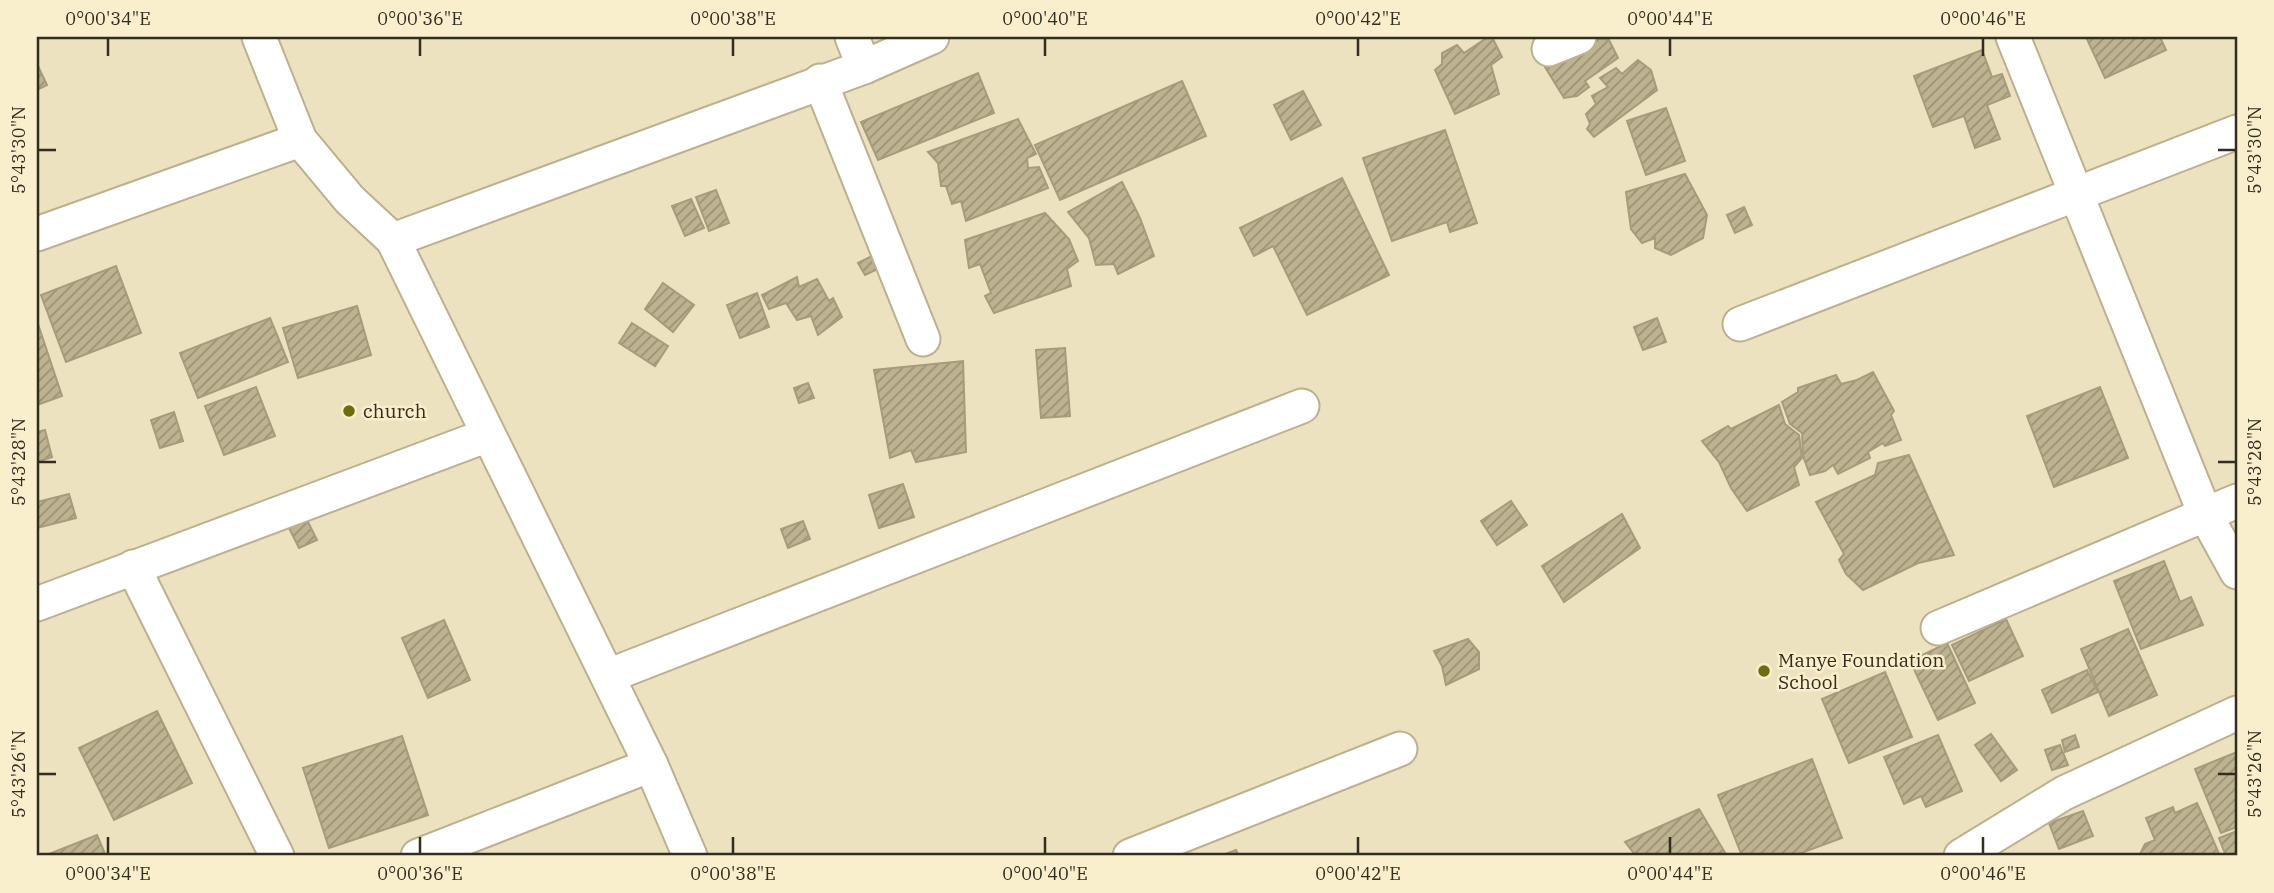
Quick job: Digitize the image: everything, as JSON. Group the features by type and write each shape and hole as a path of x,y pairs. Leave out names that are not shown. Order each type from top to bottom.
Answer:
{"street":[{"path":"259,37 300,139 350,200 393,240 651,765 690,856"},
{"path":"393,240 820,81 858,52 932,37"},
{"path":"1549,49 1579,37"},
{"path":"2013,37 2205,514 2237,572"},
{"path":"820,81 923,340"},
{"path":"1740,324 2237,132"},
{"path":"37,234 300,139"},
{"path":"608,676 1302,406"},
{"path":"37,604 488,435"},
{"path":"1938,628 2237,501"},
{"path":"134,567 277,856"},
{"path":"1961,856 2064,793 2237,713"},
{"path":"1130,856 1399,749"},
{"path":"418,856 651,765"}],"building":[{"path":"1492,37 1502,57 1491,65 1499,94 1455,114 1435,70 1442,64 1442,53 1457,45 1464,53"},
{"path":"1592,37 1609,40 1618,58 1585,81 1589,87 1577,96 1564,98 1545,67"},
{"path":"2086,37 2160,37 2166,50 2105,78"},
{"path":"1982,50 1992,77 2002,74 2010,96 1987,105 2000,139 1975,148 1964,116 1933,127 1914,76"},
{"path":"1638,60 1651,70 1657,90 1594,137 1587,129 1590,124 1586,114 1596,104 1592,96 1608,87 1600,78 1616,68 1622,74"},
{"path":"37,64 47,85 37,90"},
{"path":"978,73 994,113 878,160 861,122"},
{"path":"1182,81 1206,136 1060,200 1035,145"},
{"path":"1303,91 1321,125 1291,140 1274,105"},
{"path":"1666,108 1685,161 1646,175 1627,121"},
{"path":"1018,119 1036,154 1027,158 1028,168 1039,167 1048,188 966,221 961,201 952,204 946,186 941,186 938,163 928,152"},
{"path":"1445,130 1477,223 1450,232 1447,222 1392,241 1363,158"},
{"path":"1685,174 1707,215 1703,238 1671,255 1655,248 1655,238 1642,243 1631,229 1626,192"},
{"path":"1342,178 1389,275 1307,315 1273,246 1254,256 1240,228"},
{"path":"1122,182 1140,218 1154,256 1118,274 1114,264 1096,265 1089,238 1068,212"},
{"path":"716,190 729,223 709,231 696,197"},
{"path":"691,199 704,228 685,236 672,206"},
{"path":"1744,207 1752,225 1735,233 1727,215"},
{"path":"1045,213 1069,239 1078,261 1067,269 1071,286 994,313 985,296 991,293 980,264 969,268 965,240"},
{"path":"874,255 880,268 865,275 858,263"},
{"path":"116,266 141,333 66,362 41,295"},
{"path":"797,277 799,287 817,279 829,301 833,298 842,317 818,335 811,316 797,320 786,303 769,309 762,295"},
{"path":"663,283 694,305 673,332 645,309"},
{"path":"757,293 769,327 740,338 727,305"},
{"path":"357,306 371,355 298,378 283,328"},
{"path":"270,318 288,362 198,398 180,353"},
{"path":"1657,318 1666,342 1643,350 1634,327"},
{"path":"37,321 62,396 37,405"},
{"path":"632,323 668,346 655,366 619,343"},
{"path":"1065,348 1070,416 1041,418 1036,350"},
{"path":"963,361 966,452 916,462 911,450 890,458 874,370"},
{"path":"1873,372 1894,411 1891,415 1901,440 1885,446 1883,443 1868,452 1870,458 1838,474 1833,465 1825,471 1810,475 1803,456 1802,433 1790,424 1782,402 1798,392 1798,388 1836,375 1841,384"},
{"path":"808,383 814,398 799,403 794,388"},
{"path":"256,387 275,436 224,455 205,406"},
{"path":"2100,387 2128,458 2054,487 2027,416"},
{"path":"1779,405 1785,424 1799,435 1802,458 1794,467 1799,485 1747,511 1731,488 1719,462 1702,441 1728,426 1731,429"},
{"path":"174,412 183,441 160,448 151,420"},
{"path":"45,430 52,457 37,462 37,432"},
{"path":"1909,455 1954,555 1918,563 1863,590 1846,574 1839,560 1844,554 1816,502 1875,475 1878,463"},
{"path":"903,484 914,517 879,528 869,495"},
{"path":"69,494 76,518 37,528 37,502"},
{"path":"1511,501 1527,525 1497,545 1481,521"},
{"path":"1622,514 1640,548 1564,602 1542,566"},
{"path":"307,520 317,540 299,548 289,528"},
{"path":"803,521 810,539 788,548 781,529"},
{"path":"2164,561 2180,602 2191,597 2203,625 2141,649 2114,581"},
{"path":"2006,619 2023,656 1969,681 1952,645"},
{"path":"444,620 470,680 428,698 402,638"},
{"path":"2128,629 2157,695 2109,716 2081,649"},
{"path":"1468,639 1479,652 1479,669 1446,685 1442,666 1434,651"},
{"path":"1947,643 1975,703 1938,720 1910,661"},
{"path":"2087,670 2098,692 2052,713 2042,690"},
{"path":"1885,672 1912,737 1849,763 1822,699"},
{"path":"157,711 192,783 114,820 79,748"},
{"path":"1991,734 2017,770 2001,781 1975,745"},
{"path":"1938,735 1962,791 1926,807 1921,796 1904,804 1884,757"},
{"path":"2075,735 2079,747 2065,752 2062,740"},
{"path":"402,736 428,815 329,848 303,768"},
{"path":"2060,745 2068,765 2052,770 2045,750"},
{"path":"2237,752 2237,827 2221,833 2195,769"},
{"path":"1812,759 1842,838 1793,856 1742,856 1718,795"},
{"path":"2197,803 2220,856 2139,856 2145,844 2155,840 2146,818 2173,807 2175,813"},
{"path":"1699,809 1727,856 1636,856 1625,842"},
{"path":"2083,811 2093,836 2059,849 2049,823"},
{"path":"2237,831 2237,856 2226,856 2219,838"},
{"path":"97,835 106,856 44,856"},
{"path":"1236,850 1239,856 1220,856"}],"place":[{"name":"church","path":"349,411"},
{"name":"Manye Foundation School","path":"1764,671"}]}
